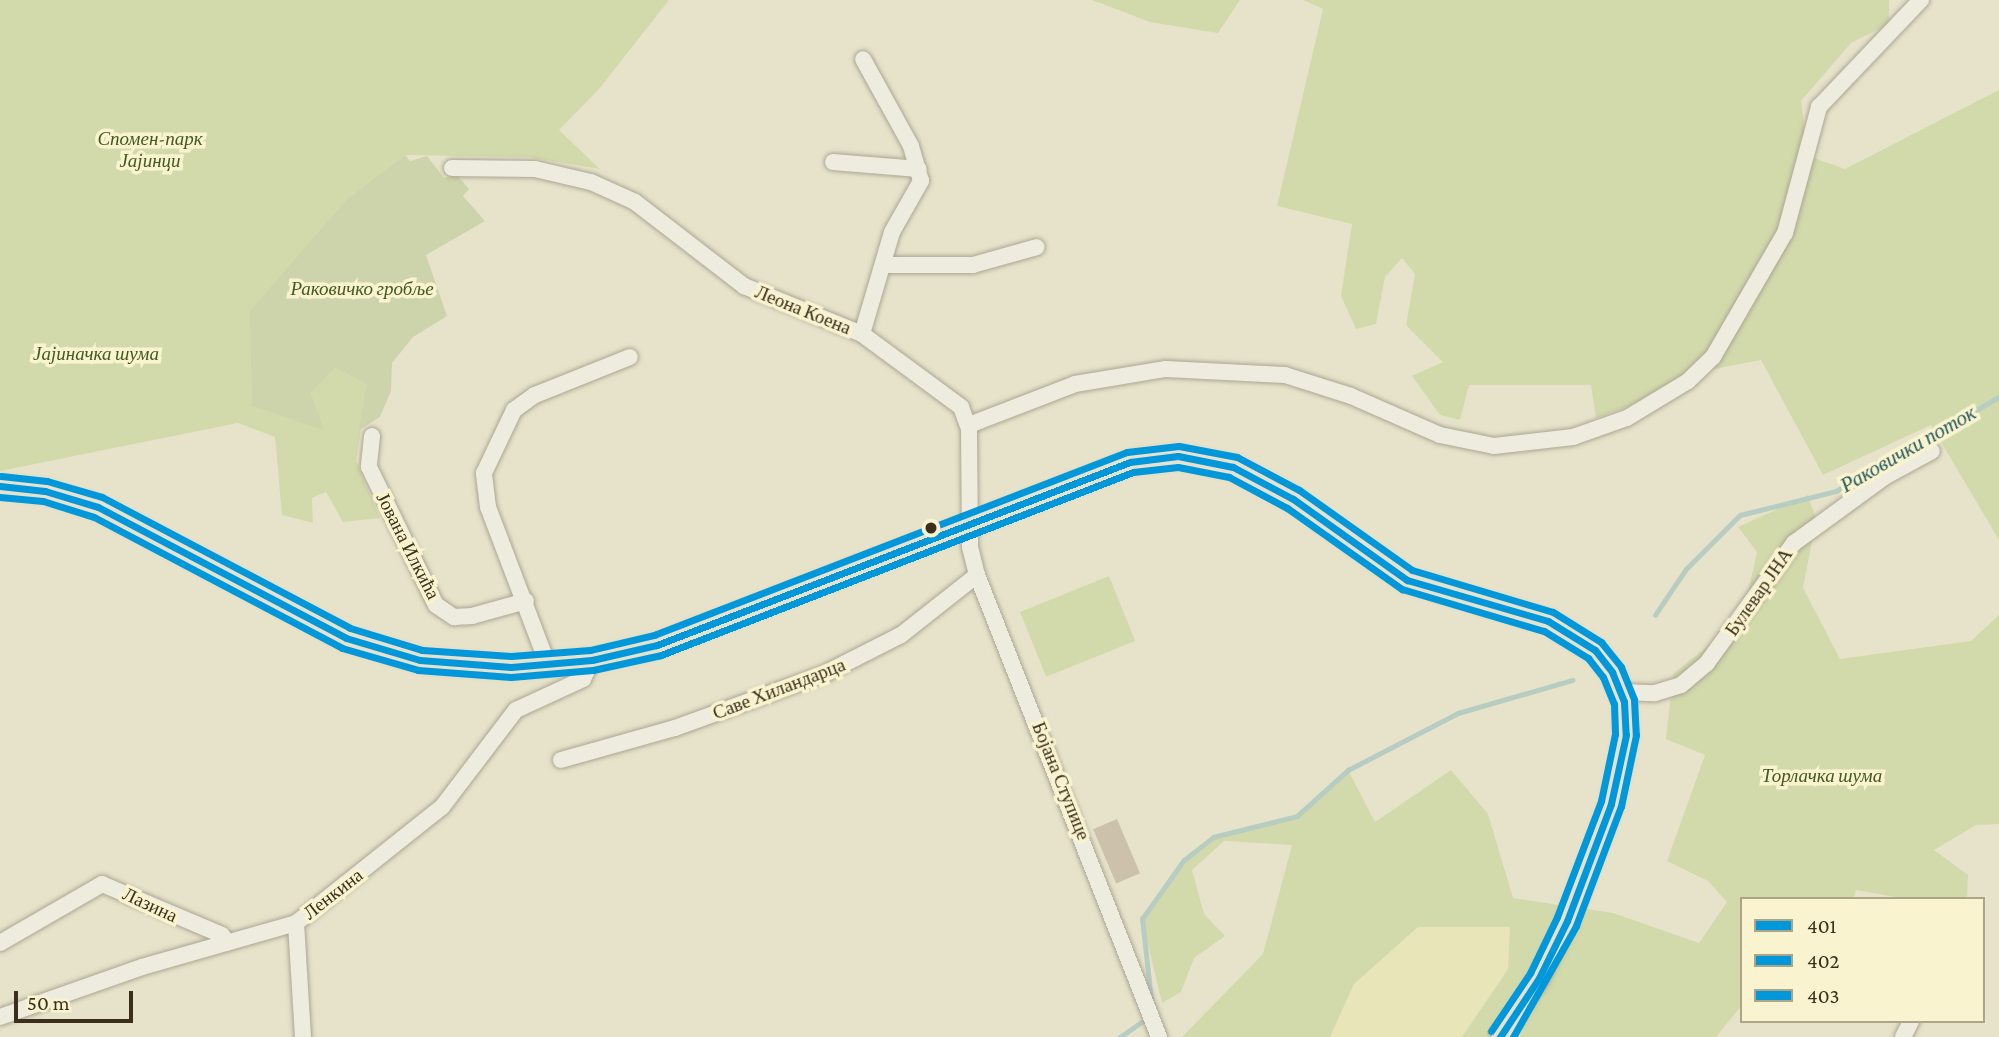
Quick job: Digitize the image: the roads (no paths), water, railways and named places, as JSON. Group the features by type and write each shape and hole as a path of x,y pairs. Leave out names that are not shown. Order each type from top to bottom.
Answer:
{"main road":[{"path":"0,486 45,491 98,507 308,623 372,647 449,664 548,665 592,660 695,632 1130,462 1178,456 1212,461 1258,478 1293,499 1407,580 1548,621 1595,650 1621,692 1626,735 1623,763 1598,842 1539,978 1500,1037"}],"street":[{"path":"969,524 969,425 1052,390 1166,369 1285,375 1351,396 1440,435 1494,446 1563,439 1627,418 1688,381 1713,357 1785,233 1819,107 1920,0"},
{"path":"862,334 885,265 892,232 920,188 919,169 863,59"},
{"path":"833,162 919,169"},
{"name":"Леона Коена","path":"452,167 535,169 591,182 635,202 744,286 862,334 941,388 961,407 969,425"},
{"path":"885,265 973,265 1037,247"},
{"path":"548,665 526,601 488,507 484,473 507,418 535,395 630,357"},
{"name":"Јована Илкића","path":"372,436 369,467 436,605 454,617 472,616 526,601"},
{"name":"Булевар ЈНА","path":"1621,692 1655,693 1681,685 1707,663 1794,543 1886,475 1932,451"},
{"name":"Бојана Ступице","path":"969,524 977,575 1158,1032"},
{"name":"Саве Хиландарца","path":"561,760 794,687 901,635 977,575"},
{"name":"Ленкина","path":"0,1017 296,923 442,807 516,710 583,680 592,660"},
{"name":"Лазина","path":"0,943 102,884 222,935 228,943"},
{"path":"296,923 303,1037"}],"waterway":[{"name":"Раковички поток","path":"1655,615 1686,569 1740,515 1836,491 1999,397"},
{"name":"Раковички поток","path":"1151,999 1142,919 1184,860 1213,837 1297,816 1348,770 1458,713 1572,680"},
{"name":"Раковички поток","path":"1120,1037 1147,1018"}],"park label":[{"name":"Спомен-парк Јајинци","path":"150,150"},
{"name":"Раковичко гробље","path":"362,289"},
{"name":"Јајиначка шума","path":"96,354"},
{"name":"Торлачка шума","path":"1822,776"}]}
